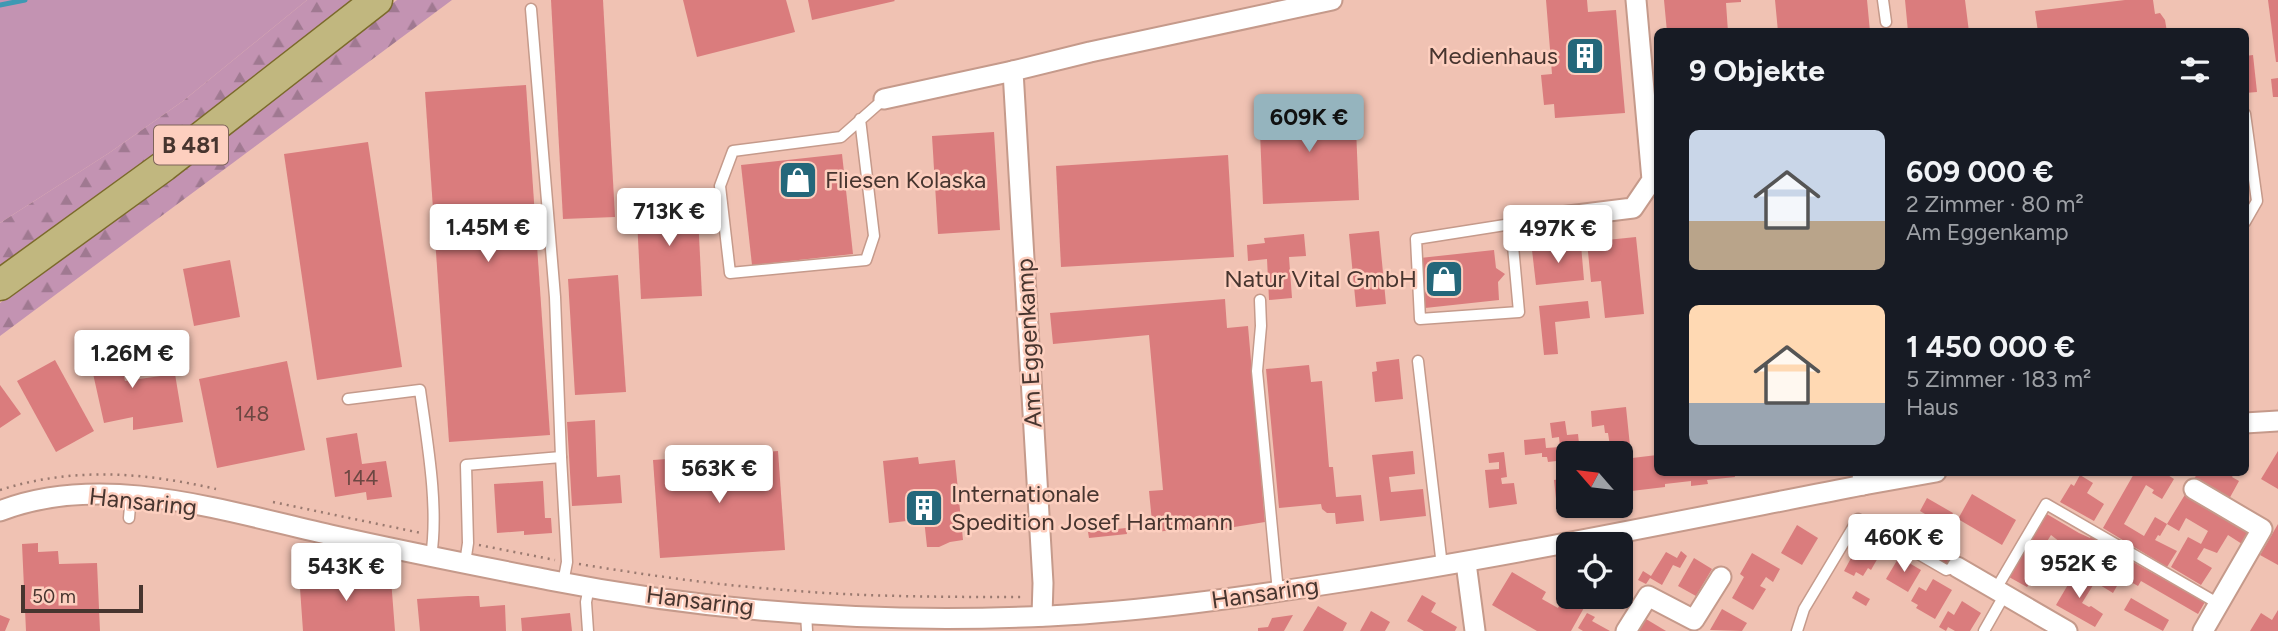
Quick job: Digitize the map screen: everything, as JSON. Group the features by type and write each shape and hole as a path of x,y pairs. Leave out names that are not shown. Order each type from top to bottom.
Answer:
{"main road":[{"name":"B 481","path":"0,285 164,166 377,0"}],"street":[{"path":"884,99 1332,0"},
{"path":"1536,220 1633,208 1652,180 1636,0"},
{"name":"Am Eggenkamp","path":"1013,71 1042,607"},
{"path":"2249,423 2278,421"},
{"name":"Hansaring","path":"0,511 74,495 131,495 563,583 690,601 807,622 868,623 1042,607 1202,602 1278,592 1466,563 1862,479 1894,476"},
{"path":"2194,489 2262,530 2203,631"},
{"path":"1466,563 1475,631"},
{"path":"1957,567 2067,631"},
{"path":"1626,631 1648,596 1694,620 1721,577"}],"lane":[{"path":"1883,0 1886,22"},
{"path":"531,9 555,298 567,562 563,583"},
{"path":"860,119 874,236 866,260 730,273 720,186 733,151 841,136 860,119 884,99"},
{"path":"2249,141 2258,201 2249,216"},
{"path":"1511,224 1519,312 1420,319 1416,239 1536,220"},
{"path":"1260,300 1257,371 1278,592"},
{"path":"1418,361 1441,566"},
{"path":"348,399 420,390 434,536 431,556"},
{"path":"465,563 468,543 466,465 561,457"},
{"path":"129,518 131,495"},
{"path":"1984,631 2000,592 2046,504 2219,604"},
{"path":"1797,631 1804,609 1858,519 1946,570 1957,567"},
{"path":"588,631 586,602 589,587"}],"path":[{"path":"0,490 46,478 89,473 142,475 223,490"},
{"path":"271,501 434,536"},
{"path":"468,543 682,580 785,590 1042,607"}],"green space":[{"path":"0,0 307,0 183,101 109,153 0,223"},
{"path":"307,0 353,0 124,178 0,266 0,223 109,153 183,101"},
{"path":"397,0 452,0 0,336 0,303"}],"building":[{"path":"551,0 603,0 615,217 563,219"},
{"path":"683,0 786,0 795,32 697,57"},
{"path":"808,0 894,0 895,1 812,20"},
{"name":"Medienhaus","path":"1546,0 1587,0 1588,12 1616,10 1625,113 1555,118 1554,104 1544,105 1541,75 1552,74"},
{"path":"1664,0 1741,0 1726,3 1728,28 1667,28"},
{"path":"1775,0 1867,0 1870,28 1778,28"},
{"path":"1905,0 1965,0 1968,28 1908,28"},
{"path":"2125,0 2153,0 2155,14 2160,13 2166,28 2037,28 2035,11"},
{"path":"2268,0 2278,0 2278,62 2276,62"},
{"path":"2253,55 2257,92 2249,93 2249,56"},
{"path":"2278,78 2278,97 2273,97 2271,79"},
{"path":"526,85 550,435 449,442 425,92"},
{"path":"1355,105 1359,200 1263,204 1259,109"},
{"path":"994,132 1000,230 938,234 932,136"},
{"path":"368,142 402,367 317,380 284,154"},
{"path":"842,154 853,254 752,265 741,165"},
{"path":"1228,155 1234,257 1061,267 1056,166"},
{"path":"697,196 702,296 641,299 636,199"},
{"path":"1379,231 1386,304 1356,307 1349,234"},
{"path":"1304,234 1306,256 1289,257 1292,298 1269,300 1267,259 1248,261 1247,245 1265,243 1264,238"},
{"path":"1636,237 1644,314 1605,318 1601,281 1591,282 1587,242"},
{"path":"1581,245 1584,280 1536,285 1532,250"},
{"path":"1494,250 1496,268 1505,274 1498,282 1499,300 1425,308 1420,258"},
{"path":"230,260 240,317 194,326 183,269"},
{"path":"618,275 626,392 575,395 568,279"},
{"path":"1225,299 1227,328 1248,326 1265,522 1222,529 1222,526 1153,532 1149,491 1163,490 1149,335 1053,344 1050,313"},
{"path":"1588,301 1590,318 1555,322 1558,354 1544,355 1539,306"},
{"path":"115,335 125,381 175,374 183,422 133,430 133,417 104,423 86,342"},
{"path":"1399,359 1403,399 1375,402 1372,372 1377,371 1376,362"},
{"path":"55,360 94,431 56,452 17,381"},
{"path":"287,361 305,450 217,468 199,379"},
{"path":"1309,365 1311,382 1322,381 1329,467 1333,467 1336,497 1361,495 1364,521 1336,524 1335,513 1327,513 1321,504 1279,508 1266,369"},
{"path":"0,385 21,414 0,428"},
{"path":"1626,407 1629,441 1609,441 1604,425 1592,427 1591,411"},
{"path":"595,420 597,477 620,475 622,503 572,506 567,422"},
{"path":"1565,421 1567,435 1578,434 1579,441 1559,441 1559,437 1552,438 1550,423"},
{"path":"357,433 362,464 386,461 392,497 367,500 366,492 335,497 326,438"},
{"path":"1545,438 1546,448 1556,447 1556,461 1548,462 1547,457 1542,457 1542,453 1525,455 1524,440"},
{"path":"778,451 785,550 660,558 653,460"},
{"path":"1413,451 1415,474 1389,477 1391,492 1423,489 1426,516 1380,521 1372,455"},
{"path":"2278,451 2278,489 2261,479"},
{"path":"1504,452 1507,477 1501,478 1502,484 1514,483 1517,504 1489,508 1485,470 1499,469 1499,462 1489,463 1488,454"},
{"path":"1654,455 1654,476 1735,477 1707,480 1708,484 1691,486 1691,481 1665,484 1665,487 1633,491 1633,458"},
{"name":"Internationale Spedition Josef Hartmann","path":"918,457 919,464 955,460 963,540 939,547 927,547 924,519 889,523 883,461"},
{"path":"2079,476 2093,483 2087,493 2104,504 2094,521 2060,502 2071,484 2074,486"},
{"path":"2133,476 2169,476 2174,479 2162,499 2146,485 2124,524 2144,536 2155,517 2167,524 2155,540 2177,551 2167,567 2103,528"},
{"path":"2196,476 2233,476 2239,481 2228,501 2193,481"},
{"path":"543,481 545,518 551,518 552,533 497,533 494,484"},
{"path":"2186,493 2251,528 2242,544 2228,535 2217,553 2204,548 2197,559 2212,568 2201,585 2171,567 2188,537 2201,544 2208,531 2186,518 2179,531 2167,524"},
{"path":"1972,494 2016,520 2002,545 1958,519"},
{"path":"1927,498 1953,513 1945,526 1920,511"},
{"path":"2045,513 2112,548 2102,566 2082,553 2074,570 2061,562 2069,549 2051,535 2041,551 2062,563 2055,574 2041,566 2027,587 2009,577"},
{"path":"1891,516 1955,553 1947,566 1884,529"},
{"path":"2278,524 2278,565 2260,555"},
{"path":"1797,525 1818,538 1802,565 1781,553"},
{"path":"1126,528 1127,534 1089,538 1088,532"},
{"path":"1862,538 1882,544 1871,570 1868,568 1863,576 1856,572 1854,576 1844,571"},
{"path":"38,543 38,552 58,551 59,564 97,563 100,631 26,631 22,544"},
{"path":"1681,551 1687,556 1680,568 1673,565 1662,585 1650,578 1646,584 1638,580 1643,571 1651,576 1666,552 1677,558"},
{"path":"2113,551 2205,602 2198,614 2141,581 2138,586 2122,577 2113,593 2095,582"},
{"path":"1752,553 1780,569 1773,582 1766,577 1760,586 1766,589 1753,610 1732,598 1744,577 1740,574"},
{"path":"1899,557 1921,570 1908,592 1886,579"},
{"path":"1694,558 1712,569 1696,596 1678,586"},
{"path":"348,570 348,573 353,572 358,577 358,581 391,579 395,631 303,631 299,574"},
{"path":"2076,571 2095,582 2082,603 2103,614 2095,627 2056,605"},
{"path":"1512,572 1546,592 1542,599 1556,609 1583,609 1571,631 1537,631 1492,605"},
{"path":"1933,579 1952,590 1935,619 1916,608 1918,605 1911,601 1919,587 1926,591"},
{"path":"1856,591 1870,599 1866,606 1852,598"},
{"path":"1422,595 1436,603 1431,612 1457,627 1455,631 1424,631 1407,621"},
{"path":"479,596 480,607 505,605 506,631 420,631 417,599"},
{"path":"2131,598 2169,620 2163,631 2124,610"},
{"path":"1962,601 1981,613 1970,631 1955,631 1948,627 1946,631 1939,627 1948,611 1954,615"},
{"path":"1318,606 1347,623 1343,631 1303,631"},
{"path":"1722,609 1747,623 1742,631 1710,630"},
{"path":"2278,610 2278,631 2250,631 2261,613 2272,620"},
{"path":"1371,611 1390,622 1385,631 1360,631"},
{"path":"570,613 572,631 522,631 521,618"},
{"path":"1587,613 1595,617 1592,621 1610,631 1583,631 1578,628"},
{"path":"0,615 10,619 5,631 0,631"},
{"path":"1293,615 1284,631 1258,631 1258,628 1268,627 1272,618"},
{"path":"1646,619 1666,631 1639,631"}],"waterway":[{"path":"0,5 25,0"}],"place":[{"name":"Medienhaus","path":"1585,56"},
{"name":"Fliesen Kolaska","path":"798,180"},
{"name":"Natur Vital GmbH","path":"1444,279"},
{"name":"Internationale Spedition Josef Hartmann","path":"924,508"}]}
